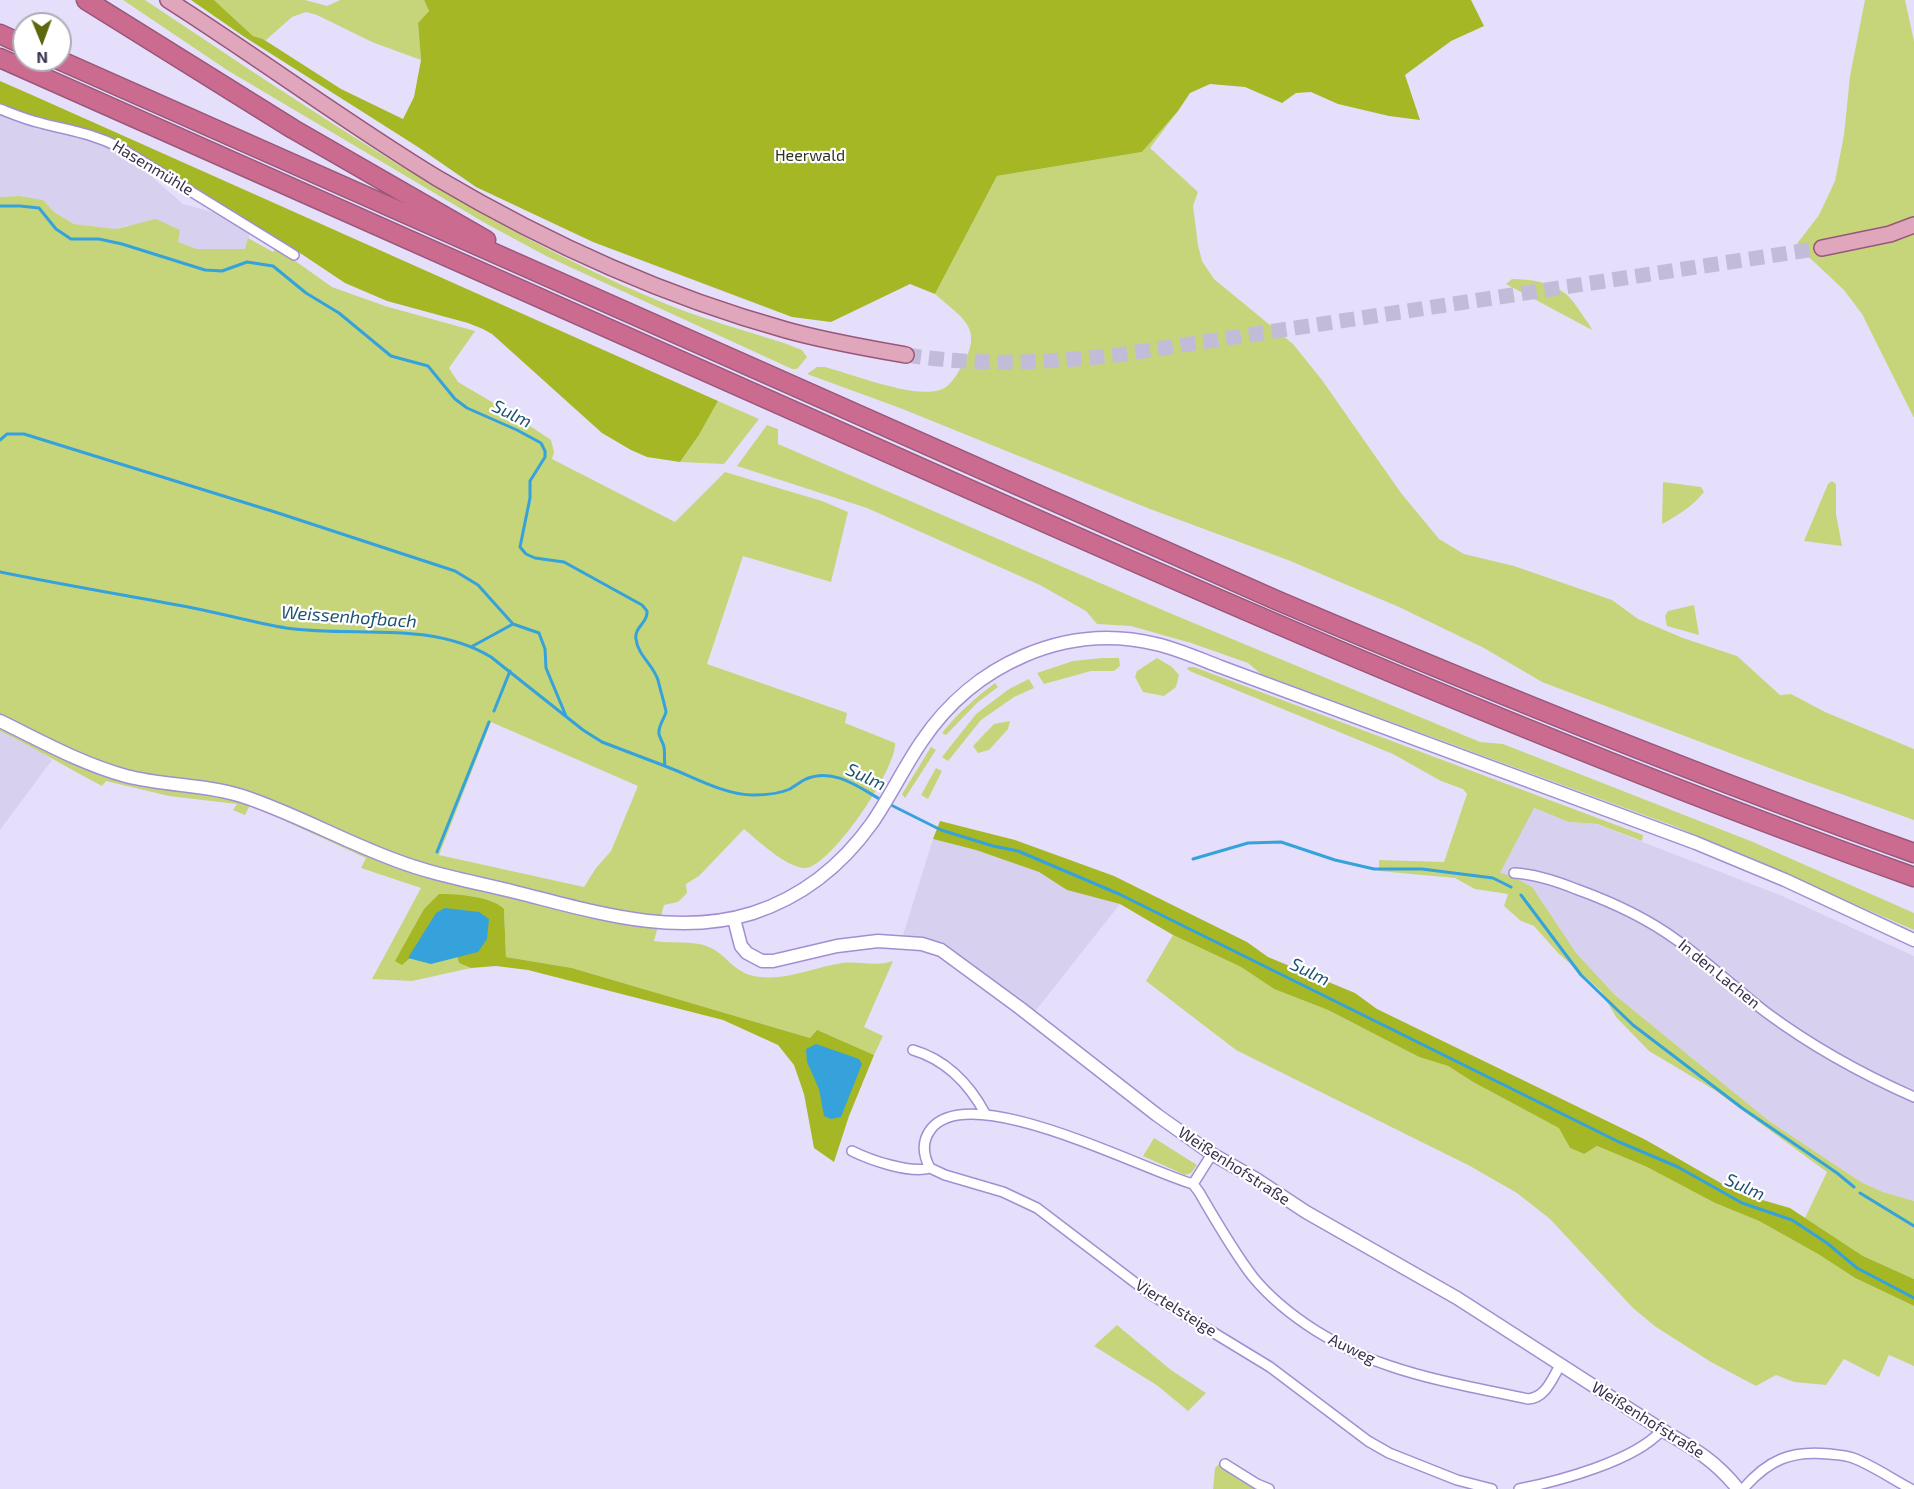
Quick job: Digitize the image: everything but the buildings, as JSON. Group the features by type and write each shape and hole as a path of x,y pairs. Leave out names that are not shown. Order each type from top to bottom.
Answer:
{"highway":[{"path":"86,0 275,118 544,275"},
{"path":"0,58 1267,620 1491,715 1751,818 1914,877"},
{"path":"72,66 1286,605 1492,692 1914,854"}],"main road":[{"path":"168,0 362,131 438,178 522,225 617,270 746,318 820,339 906,355"},
{"path":"1914,216 1827,247 1890,234 1914,225"}],"street":[{"name":"Hasenmühle","path":"0,109 39,123 100,137 294,255"},
{"path":"0,721 106,770 156,782 218,790 238,795 265,804 358,846 434,873 648,922 690,924 734,919 791,897 825,875 851,851 938,719 970,687 997,669 1028,653 1067,642 1089,638 1135,640 1188,654 1696,843 1785,880 1914,940"},
{"name":"In den Lachen","path":"1514,873 1530,873 1555,881 1636,915 1678,941 1806,1040 1866,1076 1914,1097"},
{"name":"Weißenhofstraße","path":"734,919 741,946 753,957 762,961 773,961 837,946 878,941 922,944 941,950 1020,1008 1157,1115 1212,1154 1256,1179 1306,1212 1457,1298 1561,1364 1718,1466 1738,1489"},
{"path":"913,1050 924,1053 943,1064 962,1080 975,1095 986,1115"},
{"path":"930,1168 924,1152 927,1135 932,1128 947,1118 986,1115 1040,1125 1192,1184 1212,1154"},
{"name":"Viertelsteige","path":"852,1151 868,1158 911,1169 930,1168 945,1175 1003,1192 1037,1208 1150,1294 1270,1366 1368,1441 1389,1453 1457,1480 1492,1489"},
{"name":"Auweg","path":"1192,1184 1234,1250 1254,1278 1272,1297 1311,1328 1349,1348 1395,1368 1528,1399 1540,1396 1544,1392 1561,1364"},
{"path":"1519,1489 1595,1468 1650,1442 1662,1430"},
{"path":"1743,1489 1757,1473 1771,1464 1790,1455 1809,1452 1852,1458 1911,1489"},
{"path":"1225,1464 1269,1489"}],"shaded area":[{"path":"0,113 47,130 82,136 116,150 145,171 183,204 212,212 250,232 246,249 197,249 128,225 116,229 74,224 54,212 42,200 20,196 0,197"},
{"path":"0,731 38,750 52,760 0,830"},
{"path":"1533,808 1569,822 1596,824 1780,895 1914,956 1914,1201 1883,1192 1861,1182 1769,1121 1615,995 1500,873"},
{"path":"933,839 976,850 1039,872 1067,890 1120,904 1033,1014 941,947 903,935"}],"green space":[{"path":"123,0 145,0 331,123 459,201 525,237 659,301 784,343 802,350 807,357 797,369 792,369 546,256 485,223 227,70"},
{"name":"Heerwald","path":"191,0 214,0 253,36 263,39 341,89 403,119 414,97 421,60 418,23 429,11 424,0 1471,0 1484,26 1451,41 1405,75 1420,120 1389,116 1338,104 1311,92 1296,93 1282,103 1245,87 1210,84 1190,93 1178,111 1142,152 997,176 935,294 910,284 831,322 792,317 593,242 476,187"},
{"path":"214,0 305,0 327,6 340,0 424,0 429,11 418,23 421,60 372,42 317,15 306,12 292,17 266,40 253,36"},
{"path":"1865,0 1905,0 1914,41 1914,418 1862,314 1844,290 1796,245 1819,215 1835,181 1844,135 1850,76"},
{"path":"0,81 718,401 699,435 680,462 647,457 631,450 602,433 492,334 468,323 387,301 345,283 117,140 73,126 38,119 0,106"},
{"path":"1178,111 1150,148 1198,192 1193,206 1202,261 1214,279 1293,344 1322,380 1401,493 1439,539 1464,554 1514,566 1612,600 1638,619 1683,638 1737,656 1780,695 1791,694 1825,712 1914,749 1914,820 1542,682 1484,648 1399,607 1288,560 1150,509 900,408 807,374 817,367 825,367 905,390 935,391 946,387 965,360 971,338 966,322 935,294 997,176 1142,152"},
{"path":"20,196 43,200 54,212 74,224 116,229 156,219 180,230 178,242 197,249 245,249 248,238 273,252 277,248 332,287 385,306 475,331 449,368 458,382 551,440 554,452 552,459 675,522 725,472 822,501 848,512 831,582 743,556 707,664 847,713 845,723 895,743 886,773 846,834 817,863 806,868 782,859 744,829 699,876 686,884 687,893 678,902 664,905 654,941 689,943 709,947 737,969 760,977 781,977 842,963 880,964 893,961 864,1027 883,1036 874,1055 817,1031 810,1038 572,968 506,957 504,909 445,917 459,963 471,968 412,981 372,979 421,888 361,868 366,858 250,805 245,815 233,810 237,804 169,796 106,781 102,786 0,731 0,197","holes":["491,722 638,786 611,851 596,868 584,887 439,855"]},
{"path":"1512,279 1540,282 1560,290 1572,301 1592,330 1506,284"},
{"path":"718,401 759,419 724,464 680,462 699,435"},
{"path":"767,425 778,429 778,444 1172,614 1480,742 1503,744 1753,842 1914,913 1914,930 1674,826 1261,674 1248,663 1191,643 1131,626 1097,624 1086,611 1040,585 867,508 737,466"},
{"path":"1832,481 1836,484 1836,514 1842,546 1804,541 1828,484"},
{"path":"1663,482 1701,487 1704,492 1695,502 1662,524"},
{"path":"1694,605 1699,635 1667,626 1665,616 1668,611"},
{"path":"1119,658 1120,666 1114,671 1091,671 1044,684 1037,673 1073,661"},
{"path":"1157,658 1172,667 1179,675 1176,687 1164,696 1143,692 1135,677 1137,671"},
{"path":"1194,667 1643,835 1642,841 1597,824 1569,822 1534,808 1500,873 1532,887 1576,953 1615,995 1769,1121 1861,1182 1883,1192 1914,1201 1914,1279 1863,1256 1805,1218 1827,1172 1716,1091 1649,1051 1616,1017 1601,991 1558,953 1534,926 1521,921 1504,906 1508,894 1475,889 1455,878 1379,871 1379,860 1444,862 1467,794 1463,789 1441,781 1393,754 1192,672 1187,669"},
{"path":"1029,679 1034,688 1014,697 981,720 948,761 942,757 976,714 1009,689"},
{"path":"995,683 998,687 978,702 946,735 942,733 967,706"},
{"path":"1010,721 1008,729 989,750 978,753 973,746 994,724"},
{"path":"931,747 936,750 905,798 902,794"},
{"path":"936,768 942,771 928,799 921,795"},
{"path":"940,821 1015,840 1114,876 1247,942 1268,957 1355,993 1377,1009 1646,1140 1738,1193 1790,1208 1863,1256 1914,1279 1914,1306 1855,1278 1759,1221 1715,1203 1647,1167 1597,1146 1584,1154 1570,1148 1559,1128 1448,1066 1419,1057 1328,1010 1274,989 1241,967 1173,935 1120,904 1067,890 1039,872 976,850 933,839"},
{"path":"439,894 464,895 491,901 504,909 506,957 572,968 810,1038 817,1030 874,1055 849,1116 834,1162 814,1148 804,1094 794,1065 778,1045 723,1020 528,970 496,966 471,968 459,963 454,946 411,957 402,965 395,961 424,909"},
{"path":"1173,935 1241,967 1274,989 1328,1010 1419,1057 1448,1066 1473,1082 1560,1128 1570,1148 1584,1154 1597,1146 1647,1167 1715,1203 1759,1221 1855,1278 1914,1306 1914,1366 1889,1355 1879,1377 1844,1359 1826,1385 1794,1382 1776,1375 1756,1386 1711,1362 1656,1327 1633,1308 1550,1219 1517,1193 1470,1166 1236,1050 1146,981"},
{"path":"1154,1138 1197,1165 1191,1173 1185,1175 1143,1156"},
{"path":"1117,1325 1171,1370 1206,1393 1188,1411 1158,1386 1094,1346"},
{"path":"1219,1464 1246,1483 1260,1489 1213,1489 1215,1468"}],"water":[{"path":"445,908 479,912 489,919 487,939 478,952 431,964 408,958 436,913"},
{"path":"816,1044 859,1059 862,1064 841,1117 831,1119 824,1116 819,1089 807,1062 806,1049"}],"waterway":[{"name":"Sulm","path":"0,206 39,208 56,229 71,239 99,239 122,244 205,270 222,271 247,262 273,266 306,293 339,313 391,356 428,366 455,399 467,408 541,443 545,457 530,481 530,498 520,547 526,554 535,558 564,562 642,605 647,611 637,631 636,639 637,645 656,674 666,710 659,731 664,747 665,766 731,792 753,795 781,792 816,776 837,777 883,801"},
{"path":"0,440 7,434 24,434 455,571 478,585 513,624 539,633 545,649 546,668 566,716"},
{"name":"Weissenhofbach","path":"0,572 286,628 312,631 391,632 443,638 491,657 583,730 602,742 665,766"},
{"path":"471,647 513,624"},
{"path":"494,711 510,671"},
{"path":"437,852 489,722"},
{"name":"Sulm","path":"889,804 941,830 1018,851 1119,894 1619,1142 1678,1167 1742,1203 1792,1220 1827,1243 1857,1268 1914,1298"},
{"path":"1193,859 1248,843 1281,842 1335,860 1374,869 1422,869 1493,878 1511,887"},
{"path":"1521,895 1581,975 1633,1025 1742,1108 1854,1187"},
{"path":"1860,1193 1914,1226"}],"tunnel":[{"path":"906,355 985,362 1063,360 1117,355 1822,248"}]}
